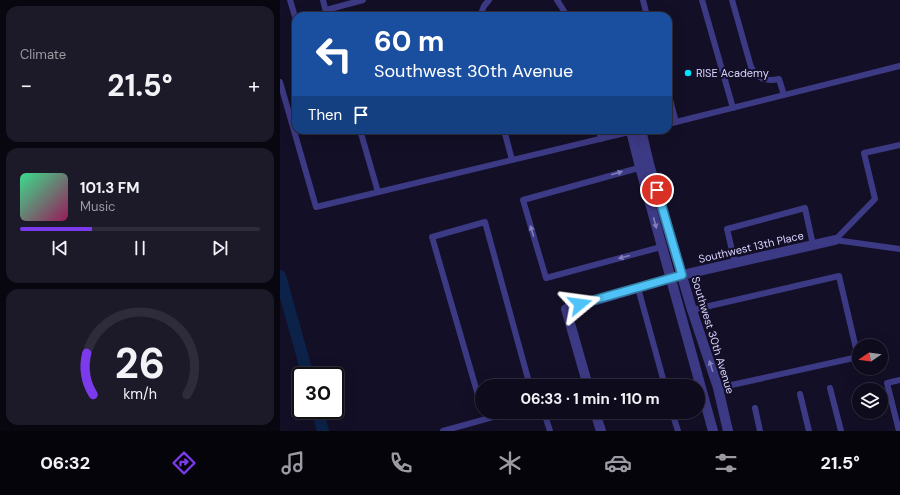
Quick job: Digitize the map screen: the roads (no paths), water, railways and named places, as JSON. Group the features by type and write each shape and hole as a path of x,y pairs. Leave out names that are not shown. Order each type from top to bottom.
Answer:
{"street":[{"name":"Southwest 30th Avenue","path":"639,134 661,247 713,431"},
{"name":"Southwest 30th Avenue","path":"644,166 682,275 718,388 728,431"},
{"name":"Southwest 13th Place","path":"586,379 566,309 670,278 835,240"},
{"path":"597,419 601,431"}],"lane":[{"path":"290,0 294,12"},
{"path":"323,0 326,12"},
{"path":"329,12 363,0"},
{"path":"482,12 488,0"},
{"path":"557,0 564,12"},
{"path":"643,0 646,12"},
{"path":"702,0 733,108"},
{"path":"732,0 754,73 766,80 779,79 784,95"},
{"path":"672,123 900,66"},
{"path":"280,82 292,120"},
{"path":"672,107 676,122"},
{"path":"296,134 316,207 622,134"},
{"path":"361,134 378,192"},
{"path":"505,134 512,160"},
{"path":"600,134 601,139"},
{"path":"835,240 875,199 864,153 900,145"},
{"path":"644,166 523,200 546,278 661,247"},
{"path":"735,263 727,229 805,208 813,245"},
{"path":"475,385 432,237 485,222 528,379"},
{"path":"835,240 900,249"},
{"path":"692,310 839,276 858,357 718,388"},
{"path":"638,288 663,379"},
{"path":"899,431 887,383 900,380"},
{"path":"830,388 841,431"},
{"path":"800,394 809,431"},
{"path":"755,408 760,431"},
{"path":"443,431 485,419"},
{"path":"546,419 550,431"},
{"path":"674,419 678,431"}],"waterway":[{"path":"280,276 305,367"},
{"path":"320,419 323,431"}],"place":[{"name":"RISE Academy","path":"688,73"}]}
